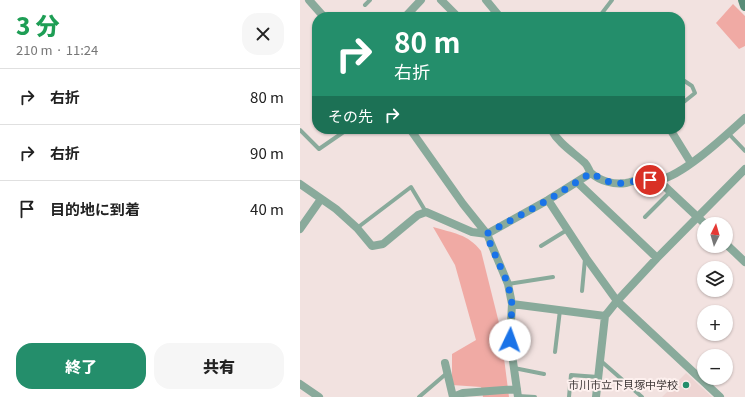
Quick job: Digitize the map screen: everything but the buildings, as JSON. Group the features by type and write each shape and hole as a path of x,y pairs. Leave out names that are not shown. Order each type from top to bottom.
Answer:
{"main road":[{"path":"743,0 745,6"}],"street":[{"path":"309,0 320,12"},
{"path":"410,12 421,0"},
{"path":"441,0 453,12"},
{"path":"486,0 496,12"},
{"path":"554,134 558,139 586,164 591,173 613,184 625,183 641,179 658,180 674,174 691,163 745,118"},
{"path":"414,134 486,234 508,284 512,304 510,340 518,394 463,393 453,397 445,363"},
{"path":"673,134 691,163"},
{"path":"699,217 745,169"},
{"path":"300,184 336,209 357,228 372,246 383,244 418,215 426,212 472,232 486,234 548,200 591,173"},
{"path":"658,180 697,217"},
{"path":"577,182 657,258"},
{"path":"300,229 321,199"},
{"path":"548,200 586,258 617,301 720,397"},
{"path":"596,397 605,316 657,258 697,219"},
{"path":"733,251 745,262"},
{"path":"512,304 605,316"},
{"path":"300,384 319,397"}],"lane":[{"path":"365,5 370,0"},
{"path":"603,12 612,0"},
{"path":"685,81 692,86 695,93 685,101"},
{"path":"300,130 319,148 340,134"},
{"path":"728,133 745,151"},
{"path":"357,228 411,187 426,212"},
{"path":"645,217 670,192"},
{"path":"541,246 567,230"},
{"path":"582,291 586,258"},
{"path":"508,284 553,277"},
{"path":"555,352 560,310"},
{"path":"601,361 642,397"},
{"path":"514,368 544,374"},
{"path":"419,397 447,373"},
{"path":"569,397 572,375 598,377"},
{"path":"518,394 535,397"}],"shaded area":[{"path":"733,4 745,16 745,46 739,49 716,23"},
{"path":"433,227 460,235 471,241 481,251 500,327 509,397 483,397 481,387 452,385 452,354 476,340 455,265"},
{"name":"市川市立下貝塚中学校","path":"686,373 697,383 697,385 699,385 712,397 662,397"}],"place":[{"name":"市川市立下貝塚中学校","path":"686,385"}],"route":[{"path":"510,340 512,304 508,284 486,234 548,200 591,173 613,184 641,179 650,180"}]}
